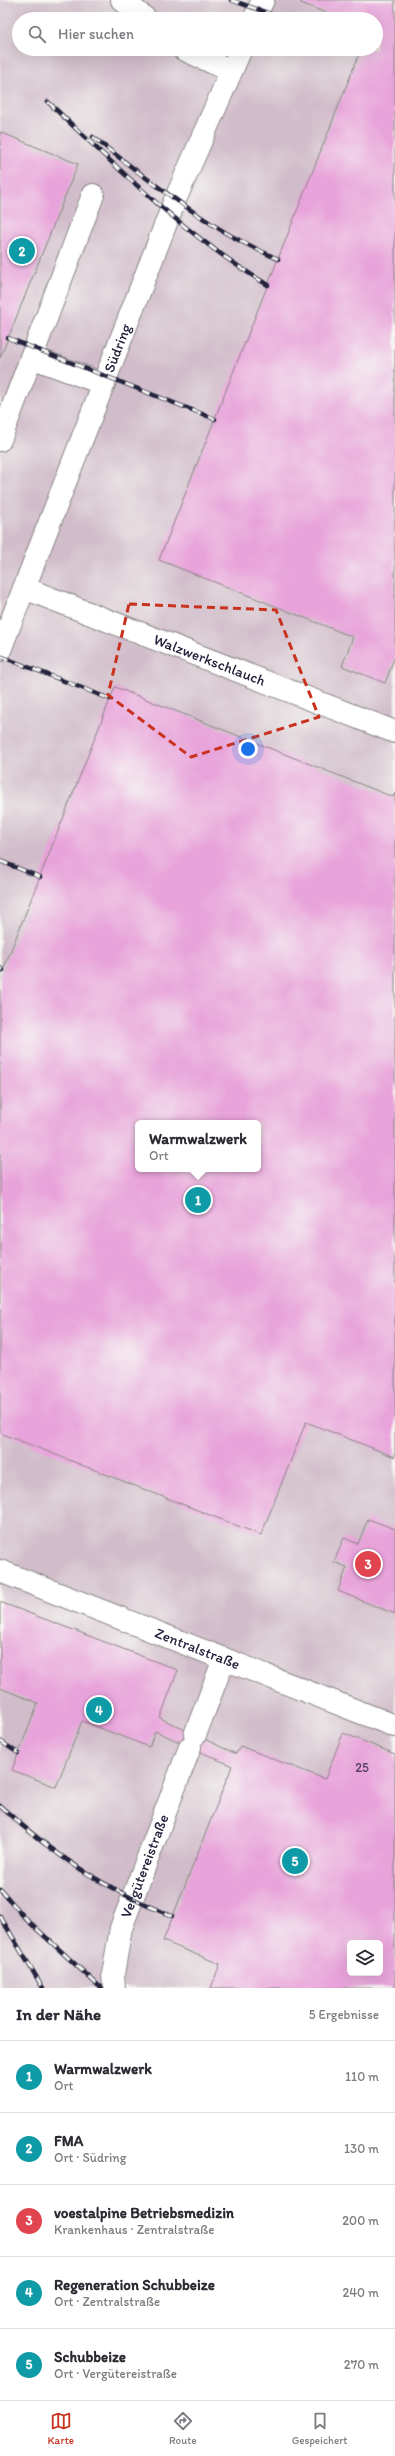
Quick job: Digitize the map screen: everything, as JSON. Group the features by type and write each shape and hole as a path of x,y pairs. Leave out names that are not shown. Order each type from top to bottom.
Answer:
{"street":[{"path":"122,0 145,11"},
{"path":"257,12 263,0"},
{"path":"198,56 231,71"},
{"name":"Südring","path":"0,650 175,200 238,56"},
{"path":"0,440 93,195"},
{"path":"31,357 104,384"},
{"name":"Walzwerkschlauch","path":"24,588 395,732"},
{"name":"Zentralstraße","path":"0,1571 395,1726"},
{"name":"Vergütereistraße","path":"114,1988 113,1974 120,1928 224,1659"}],"highlighted area":[{"path":"129,604 276,610 319,717 191,757 108,695"}],"shaded area":[{"path":"0,0 395,0 395,1988 0,1988"}],"building":[{"path":"302,0 395,0 395,656 385,683 342,666 353,637 159,560 358,56 383,56 383,12 324,12 301,3"},
{"path":"0,132 78,164 0,358"},
{"path":"115,687 393,797 395,793 395,1457 306,1422 261,1535 0,1433 0,978"},
{"path":"368,1519 395,1529 395,1614 338,1591 347,1567 334,1562 344,1538 358,1544"},
{"path":"0,1602 178,1670 160,1718 236,1754 240,1746 325,1779 343,1733 395,1754 395,1988 211,1988 220,1964 163,1941 232,1766 155,1731 149,1747 82,1721 56,1787 12,1770 38,1703 0,1688"}],"railway":[{"path":"231,0 265,12"},
{"path":"48,102 126,176 180,223 208,245 268,285"},
{"path":"93,137 192,211 226,233 278,259"},
{"path":"8,338 215,419"},
{"path":"0,656 110,699"},
{"path":"0,861 40,877"},
{"path":"0,1741 18,1753"},
{"path":"0,1806 40,1840 81,1869 147,1906 172,1916"},
{"path":"0,1889 26,1919 101,1988"},
{"path":"0,1916 43,1988"}],"place":[{"name":"FMA","path":"22,251"},
{"name":"Warmwalzwerk","path":"198,1200"},
{"name":"voestalpine Betriebsmedizin","path":"368,1564"},
{"name":"Regeneration Schubbeize","path":"99,1710"},
{"name":"Schubbeize","path":"295,1861"}]}
